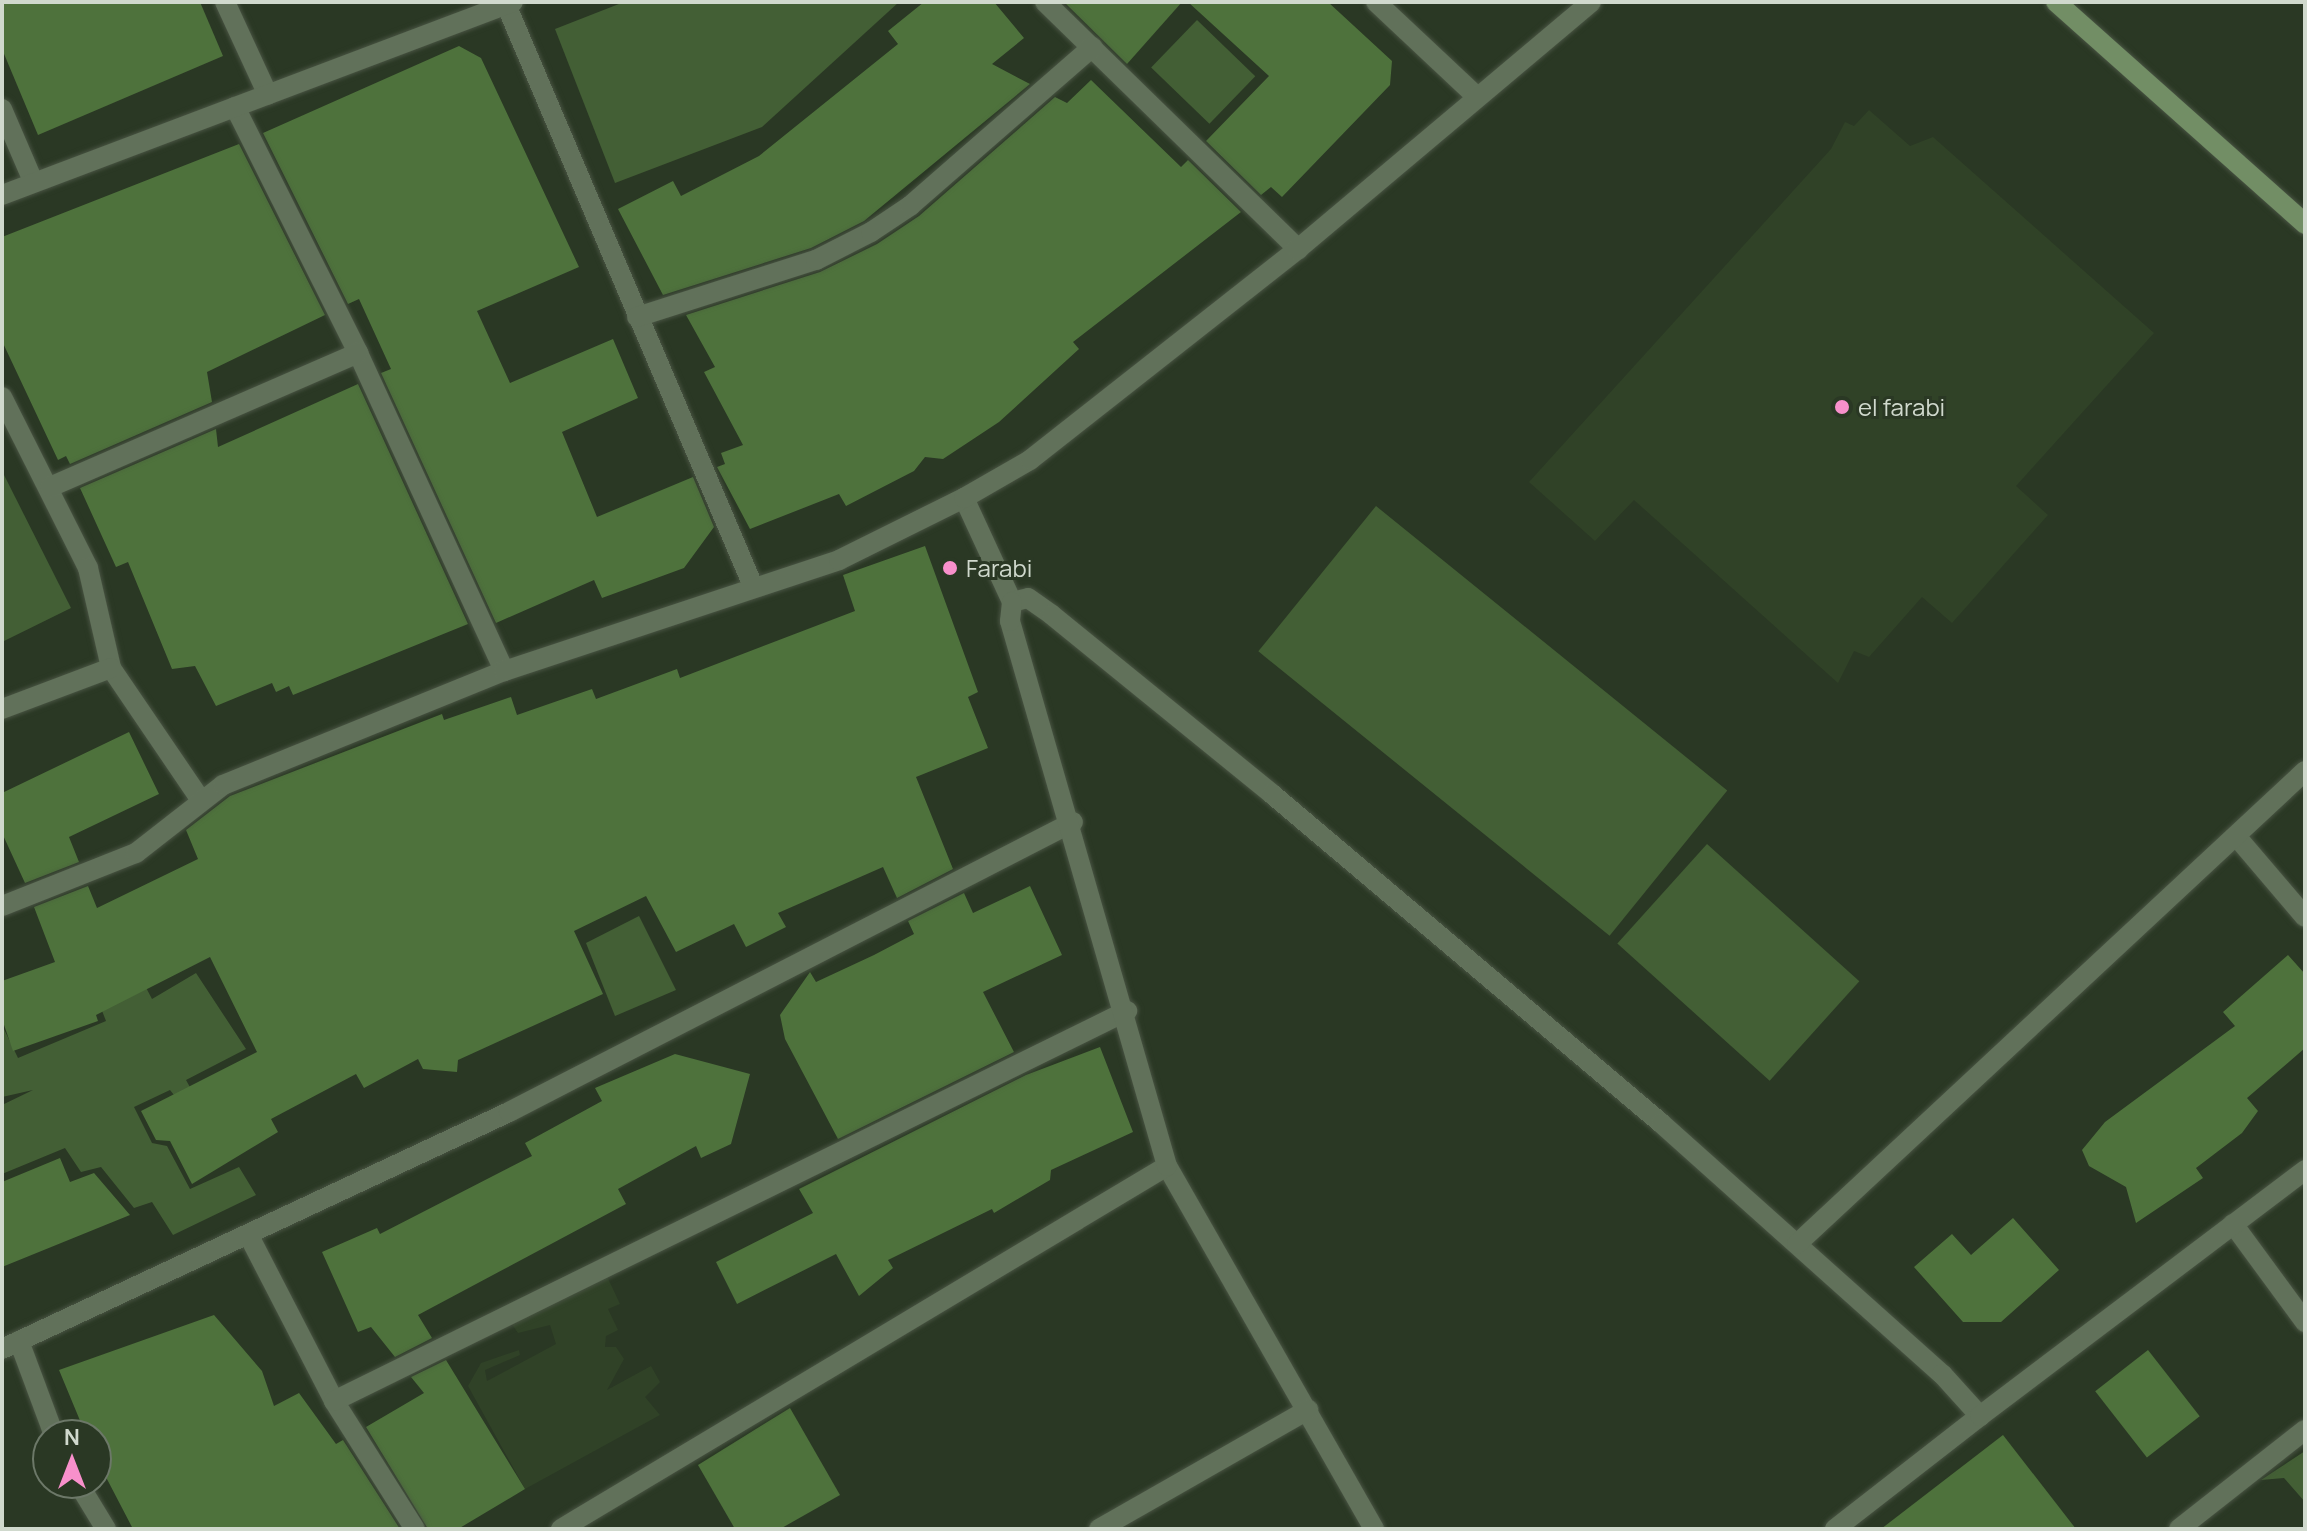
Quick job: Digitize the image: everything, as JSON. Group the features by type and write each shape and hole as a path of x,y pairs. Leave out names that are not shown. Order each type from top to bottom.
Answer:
{"street":[{"path":"225,2 268,95"},
{"path":"1045,2 1298,249"},
{"path":"1376,2 1476,96"},
{"path":"2,906 136,853 200,799 504,671 839,560 964,498 1030,460 1298,249 1591,2"},
{"path":"2056,2 2305,224"},
{"path":"2,195 508,3 637,317 753,586"},
{"path":"637,317 816,260 871,232 910,206 1092,47"},
{"path":"235,107 358,353 504,671"},
{"path":"2,109 33,181"},
{"path":"50,487 358,353"},
{"path":"2,397 50,487 88,568 111,668 200,799"},
{"path":"964,498 1012,602 1010,621 1073,822 1167,1166 1374,1529"},
{"path":"1012,602 1028,598 1052,615 1260,784 1797,1244 1942,1374 1980,1416"},
{"path":"2,709 111,668"},
{"path":"1797,1244 2305,771"},
{"path":"46,1419 11,1345 249,1236 577,1078 1073,822"},
{"path":"2236,836 2305,917"},
{"path":"334,1401 1127,1011"},
{"path":"566,1528 1167,1166"},
{"path":"1835,1529 2305,1170"},
{"path":"2233,1224 2305,1322"},
{"path":"249,1236 334,1401 415,1529"},
{"path":"1099,1529 1308,1410"},
{"path":"2179,1529 2305,1430"},
{"path":"88,1499 106,1529"}],"shaded area":[{"path":"624,2 899,2 762,127 615,183 555,29"},
{"path":"1197,20 1255,76 1209,124 1151,67"},
{"name":"el farabi","path":"1869,110 1910,146 1933,137 2154,333 2016,486 2048,515 1952,623 1922,597 1869,657 1854,651 1838,683 1634,500 1595,541 1529,482 1831,149 1845,122 1854,126"},
{"path":"2,471 71,608 2,642"},
{"path":"1376,506 1727,790 1610,936 1258,651"},
{"path":"1707,844 1859,981 1770,1081 1617,944"},
{"path":"639,916 676,990 615,1016 586,943"},
{"path":"120,938 152,999 196,973 246,1049 186,1080 191,1089 178,1100 170,1090 134,1107 152,1143 167,1146 190,1189 239,1167 256,1195 173,1235 152,1202 134,1208 101,1167 81,1172 65,1148 2,1174 2,1105 33,1090 2,1097 2,1025 18,1058 106,1021 80,954"},
{"path":"605,1272 620,1304 608,1309 618,1330 606,1336 605,1347 616,1347 624,1359 607,1390 651,1366 660,1382 645,1397 660,1415 525,1489 468,1386 481,1363 519,1350 520,1355 485,1370 487,1381 556,1344 550,1325 518,1333 509,1320"},
{"path":"2305,1451 2305,1502 2284,1478 2261,1480"}],"building":[{"path":"2,2 200,2 223,56 38,135 2,49"},
{"path":"924,2 994,2 1024,38 992,64 1030,84 864,221 811,248 663,295 618,209 673,181 681,196 759,156 898,44 888,31"},
{"path":"1064,2 1182,2 1127,64"},
{"path":"1188,2 1328,2 1392,61 1390,85 1282,197 1271,187 1261,195 1206,141 1269,76"},
{"path":"459,46 481,58 579,267 477,311 510,383 613,339 638,398 562,432 597,517 693,477 714,527 684,568 602,598 594,580 496,623 381,373 391,369 359,299 348,304 263,133"},
{"path":"1091,80 1181,167 1188,160 1241,212 1073,342 1079,349 999,422 943,459 925,457 914,471 846,506 839,494 750,529 717,467 725,464 721,453 743,445 704,372 715,367 686,315 820,272 877,244 919,216 1055,97 1067,103"},
{"path":"239,144 325,315 207,372 212,402 70,464 66,456 58,460 2,341 2,237"},
{"path":"358,384 468,624 293,695 289,686 276,692 272,683 216,706 195,666 172,669 128,562 116,567 80,488 216,429 218,447"},
{"path":"925,546 978,692 968,697 988,748 916,777 953,869 897,898 883,867 778,913 786,927 746,947 734,924 676,952 646,896 574,931 603,994 458,1060 457,1072 423,1069 418,1059 364,1088 356,1074 271,1119 278,1132 192,1184 170,1141 156,1140 141,1111 257,1052 210,957 96,1015 98,1021 13,1051 2,1019 2,981 55,962 34,907 88,886 97,908 198,859 186,830 230,796 442,714 444,720 511,697 517,715 592,689 596,699 677,669 680,678 855,611 843,575"},
{"path":"129,732 159,794 69,837 79,862 25,883 2,833 2,793"},
{"path":"1030,886 1062,955 983,992 1014,1052 838,1139 785,1039 780,1015 810,972 816,982 874,955 914,934 908,921 964,893 973,913"},
{"path":"2288,955 2305,974 2305,1048 2247,1098 2258,1111 2242,1133 2196,1168 2203,1178 2136,1223 2126,1187 2089,1166 2082,1150 2105,1122 2235,1026 2223,1012"},
{"path":"1100,1047 1133,1132 1051,1170 1050,1180 994,1213 992,1209 888,1260 893,1268 859,1296 836,1254 737,1304 716,1262 813,1213 799,1189 1026,1075"},
{"path":"675,1054 750,1074 731,1144 701,1158 696,1146 618,1189 626,1204 418,1315 432,1338 395,1357 371,1327 358,1332 322,1252 377,1228 380,1234 532,1156 525,1143 602,1101 595,1088"},
{"path":"60,1158 70,1182 94,1173 130,1215 2,1267 2,1182"},
{"path":"2013,1218 2059,1270 2001,1322 1963,1322 1914,1267 1952,1234 1971,1255"},
{"path":"214,1315 262,1371 274,1406 299,1393 336,1444 343,1440 400,1529 133,1529 112,1489 112,1419 79,1419 59,1370"},
{"path":"2148,1350 2200,1416 2147,1457 2095,1391"},
{"path":"446,1360 525,1489 458,1529 428,1529 366,1427 424,1393 411,1377"},
{"path":"790,1408 840,1495 780,1529 735,1529 698,1465"},
{"path":"2003,1435 2076,1529 1881,1529"}],"place":[{"name":"el farabi","path":"1842,407"},
{"name":"Farabi","path":"950,568"}]}
